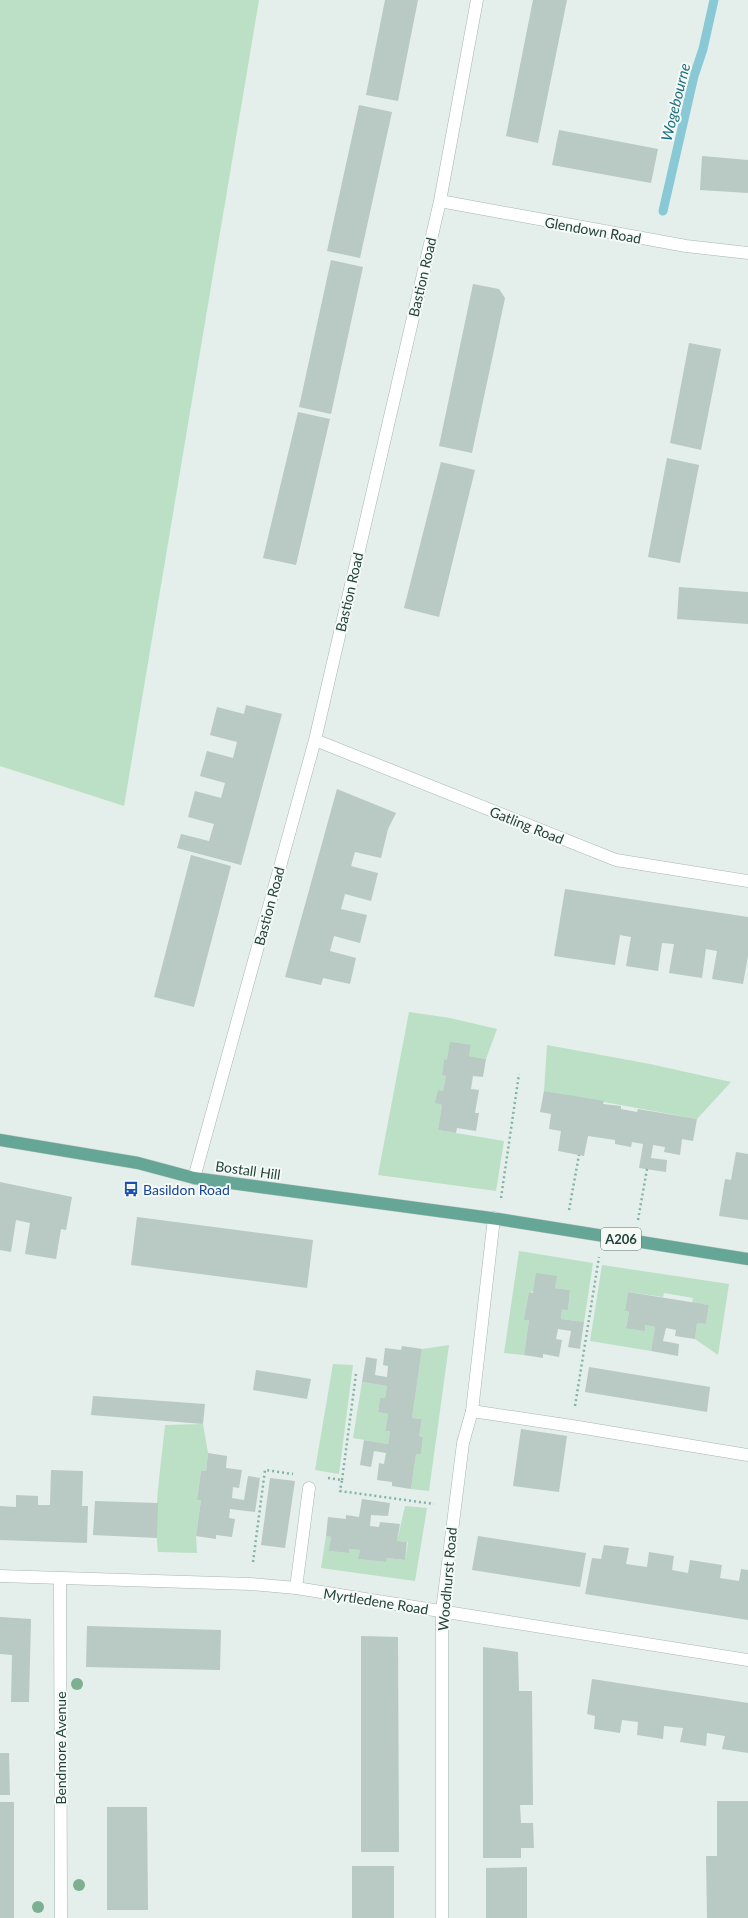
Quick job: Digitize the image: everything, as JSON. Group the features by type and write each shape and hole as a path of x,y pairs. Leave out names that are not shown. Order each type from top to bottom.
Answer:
{"main road":[{"name":"Bostall Hill","path":"0,1140 138,1163 194,1178 496,1218"},
{"name":"A206","path":"496,1218 748,1259"}],"street":[{"name":"Bastion Road","path":"194,1178 315,740 440,201 477,0"},
{"name":"Glendown Road","path":"440,201 686,246 748,253"},
{"name":"Gatling Road","path":"315,740 616,860 748,881"},
{"name":"Woodhurst Road","path":"442,1918 442,1611 463,1443 472,1411 496,1218"},
{"path":"472,1411 748,1455"},
{"path":"296,1588 309,1488"},
{"name":"Myrtledene Road","path":"0,1576 250,1584 296,1588 748,1660"},
{"name":"Bendmore Avenue","path":"60,1578 60,1918"}],"path":[{"path":"496,1218 519,1074"},
{"path":"566,1230 579,1155"},
{"path":"634,1241 647,1169"},
{"path":"572,1426 602,1236"},
{"path":"356,1374 340,1491 454,1507"},
{"path":"250,1584 265,1470 296,1474"},
{"path":"327,1478 342,1480"}],"green space":[{"path":"0,0 259,0 124,806 0,766"},
{"path":"409,1012 450,1018 497,1029 486,1059 469,1056 471,1045 447,1060 444,1059 442,1075 446,1076 443,1091 438,1090 436,1103 442,1105 438,1130 504,1141 496,1191 378,1175"},
{"path":"547,1045 650,1064 731,1082 697,1119 544,1091"},
{"path":"519,1251 593,1263 584,1322 561,1319 562,1309 568,1309 570,1290 555,1288 529,1292 525,1319 529,1320 524,1355 504,1353"},
{"path":"602,1265 729,1284 718,1355 695,1339 697,1323 706,1324 709,1305 692,1303 693,1298 664,1293 663,1297 628,1292 625,1311 629,1312 626,1327 645,1330 645,1325 655,1327 651,1351 590,1341"},
{"path":"449,1345 429,1491 411,1489 416,1454 421,1454 423,1437 419,1436 422,1419 412,1418 422,1349"},
{"path":"333,1364 353,1365 339,1474 315,1470"},
{"path":"362,1382 387,1386 385,1398 380,1398 378,1412 388,1414 385,1430 390,1431 388,1444 353,1438"},
{"path":"203,1424 208,1453 206,1471 201,1471 197,1500 201,1500 196,1536 197,1553 158,1552 156,1521 165,1425"},
{"path":"405,1506 427,1508 415,1581 321,1568 326,1536 331,1537 330,1551 349,1553 349,1549 360,1550 359,1559 386,1562 387,1558 405,1560 408,1542 397,1541"}],"building":[{"path":"385,0 418,0 398,101 366,95"},
{"path":"533,0 567,0 538,143 506,136"},
{"path":"359,105 392,112 360,258 327,251"},
{"path":"559,130 658,149 651,183 552,165"},
{"path":"702,156 748,160 748,193 700,190"},
{"path":"331,260 363,267 331,414 299,407"},
{"path":"473,284 499,289 505,298 472,453 439,446"},
{"path":"689,343 721,349 701,450 670,443"},
{"path":"298,412 330,419 296,565 263,558"},
{"path":"667,458 699,465 680,563 648,557"},
{"path":"441,462 475,470 439,617 404,608"},
{"path":"679,587 748,592 748,624 677,619"},
{"path":"246,705 282,714 241,865 177,848 181,834 209,841 214,824 188,817 195,791 221,798 225,783 200,776 207,751 233,758 237,742 210,735 217,707 244,714"},
{"path":"337,789 396,813 388,829 381,858 355,852 351,866 378,873 371,901 345,894 341,909 367,915 360,943 334,936 330,951 356,958 350,984 323,978 321,985 285,977"},
{"path":"191,855 231,866 194,1007 154,997"},
{"path":"565,889 748,917 748,956 743,984 712,979 717,951 706,949 702,978 669,973 674,944 662,943 658,971 626,966 631,937 620,935 615,965 554,956"},
{"path":"450,1042 471,1045 469,1056 486,1059 483,1077 473,1076 471,1089 479,1090 475,1113 479,1113 476,1131 457,1128 456,1133 438,1130 442,1105 435,1103 438,1090 443,1091 446,1076 442,1075 444,1059 447,1060"},
{"path":"544,1091 604,1101 603,1104 621,1106 621,1109 637,1112 638,1109 697,1119 693,1141 682,1139 680,1155 664,1152 665,1147 653,1145 651,1158 667,1160 666,1172 639,1168 643,1144 632,1142 631,1147 615,1144 615,1140 588,1136 584,1156 558,1151 561,1131 549,1129 551,1114 540,1112"},
{"path":"736,1152 748,1154 748,1220 719,1216 725,1179 731,1180"},
{"path":"0,1182 72,1197 66,1230 61,1229 56,1259 25,1254 30,1223 16,1220 11,1252 0,1250"},
{"path":"137,1217 313,1240 307,1288 131,1265"},
{"path":"536,1273 557,1276 555,1288 570,1290 568,1310 562,1309 561,1319 584,1322 580,1349 568,1347 571,1331 558,1329 556,1339 562,1340 559,1357 543,1354 543,1358 524,1355 529,1320 524,1320 529,1292 533,1293"},
{"path":"628,1292 709,1305 706,1324 697,1323 695,1339 675,1336 676,1330 666,1328 663,1341 679,1344 678,1356 651,1351 655,1327 645,1325 645,1331 626,1328 629,1312 625,1311"},
{"path":"402,1346 422,1349 412,1418 422,1419 419,1436 423,1437 421,1454 416,1454 411,1489 392,1486 392,1482 377,1480 379,1463 384,1464 386,1453 374,1451 371,1467 360,1465 364,1440 388,1444 390,1431 385,1431 388,1414 378,1412 380,1398 385,1398 387,1386 362,1382 366,1357 377,1359 375,1375 387,1377 388,1366 383,1365 385,1348 401,1350"},
{"path":"589,1367 710,1387 707,1412 585,1392"},
{"path":"256,1370 311,1379 307,1399 253,1390"},
{"path":"93,1396 205,1404 203,1424 91,1415"},
{"path":"521,1429 567,1436 559,1492 513,1486"},
{"path":"208,1453 227,1456 226,1468 242,1470 239,1488 233,1487 232,1498 244,1500 248,1476 260,1478 255,1512 230,1509 229,1518 235,1519 232,1537 216,1535 216,1539 196,1536 201,1500 197,1500 201,1471 206,1471"},
{"path":"51,1470 83,1471 82,1506 88,1506 87,1543 0,1540 0,1506 16,1507 16,1495 38,1496 38,1505 50,1505"},
{"path":"270,1478 295,1481 285,1548 261,1545"},
{"path":"362,1499 390,1503 388,1516 371,1515 370,1526 379,1527 380,1522 400,1524 397,1541 407,1542 405,1560 387,1558 386,1562 358,1559 360,1550 349,1549 349,1553 329,1551 331,1537 326,1536 328,1517 346,1519 346,1515 359,1517"},
{"path":"95,1501 158,1503 157,1538 93,1535"},
{"path":"478,1536 586,1553 580,1587 472,1570"},
{"path":"604,1545 629,1548 626,1564 647,1567 649,1552 674,1556 672,1570 688,1573 690,1560 722,1565 720,1578 739,1581 741,1569 748,1570 748,1620 585,1594 592,1558 601,1559"},
{"path":"0,1617 31,1619 29,1702 11,1702 12,1655 0,1654"},
{"path":"87,1626 221,1630 220,1670 86,1667"},
{"path":"361,1636 398,1637 399,1852 361,1852"},
{"path":"483,1647 518,1652 519,1691 532,1691 533,1805 520,1805 521,1823 533,1823 534,1848 521,1848 521,1858 483,1858"},
{"path":"592,1679 748,1703 748,1753 722,1749 725,1736 707,1733 706,1746 680,1742 683,1728 664,1726 663,1739 637,1735 638,1722 622,1720 620,1733 594,1729 595,1716 587,1714"},
{"path":"0,1753 9,1753 10,1795 0,1795"},
{"path":"717,1801 748,1801 748,1918 707,1918 706,1856 717,1856"},
{"path":"0,1802 14,1802 14,1918 0,1918"},
{"path":"107,1807 147,1807 148,1910 107,1910"},
{"path":"352,1866 394,1866 394,1918 352,1918"},
{"path":"527,1867 527,1918 486,1918 486,1868"}],"waterway":[{"name":"Wogebourne","path":"663,211 694,76 703,49 714,0"}],"place":[{"name":"Basildon Road","path":"131,1189"}]}
